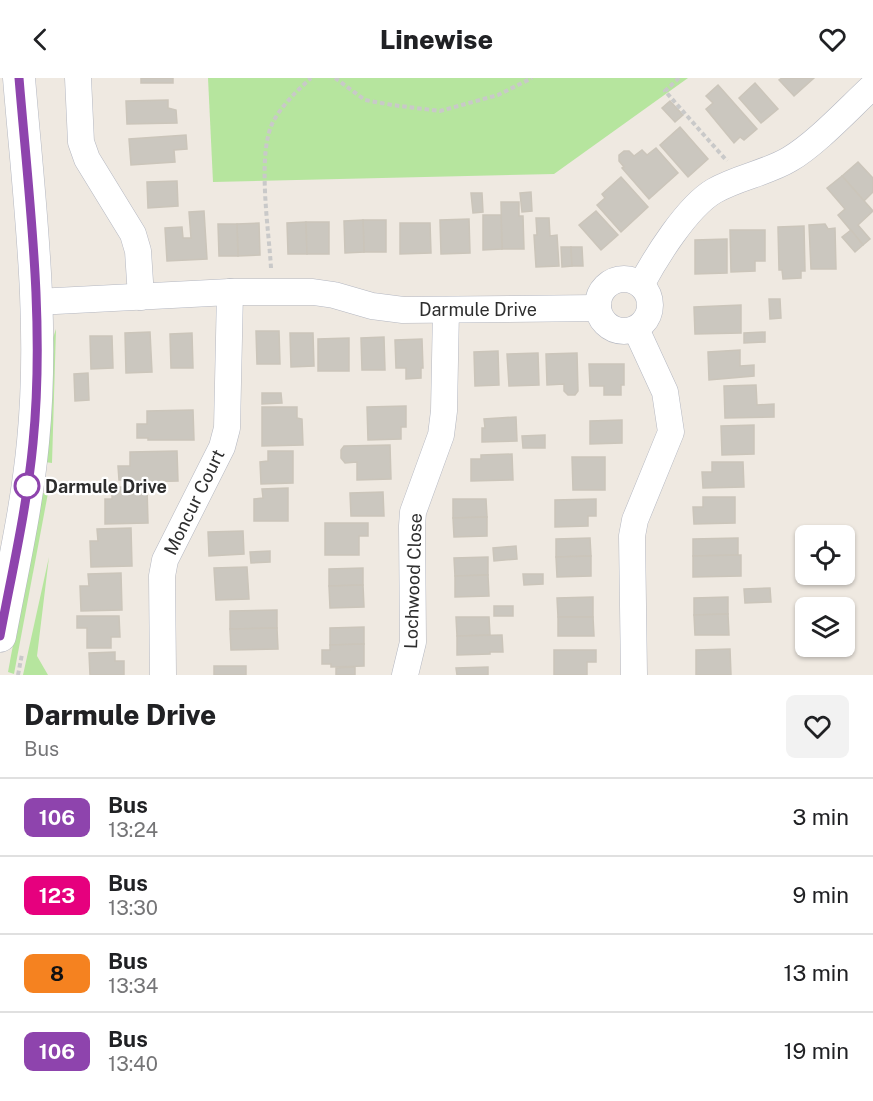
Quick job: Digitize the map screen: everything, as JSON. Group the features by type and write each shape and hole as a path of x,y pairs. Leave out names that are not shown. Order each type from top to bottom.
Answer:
{"street":[{"path":"0,636 19,537 33,443 38,355 19,78"},
{"path":"78,78 81,142 87,159 133,234 138,250 141,297"},
{"path":"641,285 686,218 713,192 790,159 873,86"},
{"path":"616,280 634,280 641,285 647,291 650,308 643,324 628,331 612,328 605,323 598,308 602,291 616,280"},
{"name":"Darmule Drive","path":"36,302 230,292 313,292 389,308 446,310 598,308"},
{"name":"Moncur Court","path":"163,675 162,576 165,560 222,447 227,428 230,292"},
{"name":"Lochwood Close","path":"405,675 413,642 413,512 441,435 444,411 446,310"},
{"path":"634,675 632,536 635,520 671,432 665,392 636,329"}],"path":[{"path":"273,292 265,166 266,143 273,122 288,99 311,78"},
{"path":"335,78 366,100 440,111 498,95 532,78"},
{"path":"679,78 665,91 743,179"}],"green space":[{"path":"208,78 688,78 554,174 213,182"},
{"path":"56,329 52,463 45,462 52,341"},
{"path":"41,493 48,493 14,674 8,672"},
{"path":"49,557 37,656 48,675 23,675"}],"building":[{"path":"141,78 173,78 173,83 141,83"},
{"path":"782,78 814,78 794,96 779,80"},
{"path":"755,83 778,109 761,123 739,98"},
{"path":"718,85 757,129 744,140 740,137 734,143 706,109 713,103 706,96"},
{"path":"168,100 168,108 176,110 177,123 127,124 126,101"},
{"path":"670,101 683,115 675,122 662,108"},
{"path":"680,127 708,159 688,177 660,145"},
{"path":"186,135 187,149 174,150 175,162 131,165 129,139"},
{"path":"656,148 678,173 649,199 622,168 624,167 619,161 619,155 624,151 629,151 634,156 642,150 647,155"},
{"path":"858,162 873,178 873,192 864,201 842,176"},
{"path":"842,176 873,211 858,225 870,239 863,245 838,215 845,209 827,188"},
{"path":"621,177 648,207 621,232 597,205 605,198 602,194"},
{"path":"177,181 178,206 148,208 147,182"},
{"path":"531,192 532,211 522,212 520,193"},
{"path":"471,193 482,193 483,212 473,213"},
{"path":"501,202 519,202 519,216 523,216 524,249 502,249"},
{"path":"204,211 207,259 167,261 165,228 182,227 183,238 191,238 189,212"},
{"path":"596,211 618,235 601,250 579,225"},
{"path":"483,215 501,215 502,249 483,250"},
{"path":"536,218 549,218 550,236 557,235 559,266 536,267 534,235 537,235"},
{"path":"469,219 470,253 441,254 440,220"},
{"path":"363,220 386,220 386,252 364,252"},
{"path":"363,220 364,252 345,253 344,221"},
{"path":"306,222 307,254 288,254 287,223"},
{"path":"306,222 329,222 329,254 307,254"},
{"path":"259,223 260,255 238,256 237,224"},
{"path":"400,223 430,223 431,253 400,254"},
{"path":"218,224 237,224 238,256 219,256"},
{"path":"825,224 828,229 835,228 836,269 811,269 809,225"},
{"path":"804,226 805,271 801,271 801,278 783,279 782,270 779,270 778,227"},
{"path":"730,230 765,230 765,261 755,261 755,271 731,272"},
{"path":"851,230 863,245 855,252 842,237"},
{"path":"727,239 727,273 695,274 695,240"},
{"path":"561,247 571,247 572,266 562,267"},
{"path":"571,247 582,247 583,266 572,266"},
{"path":"769,299 780,299 781,318 770,319"},
{"path":"741,305 741,333 695,334 694,307"},
{"path":"256,331 279,331 280,364 257,364"},
{"path":"150,332 152,372 126,373 125,333"},
{"path":"765,332 765,342 744,343 744,333"},
{"path":"192,333 193,368 171,368 170,334"},
{"path":"290,333 313,333 314,366 291,367"},
{"path":"90,336 112,336 113,368 91,369"},
{"path":"384,337 385,370 362,370 361,338"},
{"path":"349,338 349,371 318,371 318,339"},
{"path":"422,339 421,378 406,379 406,368 396,368 395,340"},
{"path":"740,350 740,366 754,365 754,376 709,380 708,352"},
{"path":"498,351 499,385 475,386 474,352"},
{"path":"538,353 539,385 509,386 507,354"},
{"path":"577,353 578,391 575,395 568,395 564,391 564,384 547,385 546,354"},
{"path":"589,364 624,364 624,385 621,385 621,395 604,395 604,386 590,386"},
{"path":"88,373 89,400 75,401 74,374"},
{"path":"756,385 757,405 774,404 774,417 725,418 724,386"},
{"path":"262,393 281,393 282,403 262,404"},
{"path":"406,406 406,427 401,427 401,439 368,440 367,407"},
{"path":"262,407 297,407 297,418 302,419 303,445 262,446"},
{"path":"193,410 194,440 137,438 137,424 147,424 147,411"},
{"path":"516,417 517,441 482,442 484,419"},
{"path":"622,420 622,443 590,444 590,421"},
{"path":"754,425 754,454 722,455 721,426"},
{"path":"545,435 545,448 523,448 522,436"},
{"path":"390,445 391,479 357,480 357,462 345,463 341,458 341,450 344,446"},
{"path":"177,451 178,481 119,480 118,466 130,466 130,452"},
{"path":"268,451 293,451 293,483 261,484 260,462 268,461"},
{"path":"512,454 513,480 471,481 471,459 481,459 481,455"},
{"path":"572,457 605,457 605,490 573,490"},
{"path":"712,462 743,462 744,487 703,488 702,472 712,472"},
{"path":"112,487 147,487 148,523 105,524 105,499 112,499"},
{"path":"288,488 288,521 254,521 254,499 263,498 262,489"},
{"path":"383,492 384,516 351,516 350,493"},
{"path":"703,497 735,497 735,523 694,524 693,507 703,507"},
{"path":"453,499 486,499 487,517 453,518"},
{"path":"596,499 596,516 588,516 588,526 555,527 555,500"},
{"path":"487,517 487,536 454,537 453,518"},
{"path":"325,523 368,523 368,536 359,536 359,555 325,555"},
{"path":"131,528 132,566 91,567 90,541 98,541 97,529"},
{"path":"243,531 244,554 209,556 208,532"},
{"path":"590,538 591,556 556,557 556,539"},
{"path":"738,538 738,555 693,556 693,539"},
{"path":"516,546 517,559 494,561 493,548"},
{"path":"270,551 270,562 251,563 250,552"},
{"path":"741,555 741,576 693,577 693,556"},
{"path":"591,556 591,576 557,577 556,557"},
{"path":"488,557 488,575 455,576 454,558"},
{"path":"247,567 249,599 216,600 214,568"},
{"path":"363,568 363,585 329,586 329,569"},
{"path":"121,573 122,610 81,611 80,586 89,586 88,574"},
{"path":"523,574 543,574 543,584 524,585"},
{"path":"488,575 489,596 455,597 455,576"},
{"path":"363,585 364,607 330,608 329,586"},
{"path":"770,588 771,602 745,603 744,589"},
{"path":"593,597 593,617 558,617 557,598"},
{"path":"728,597 728,614 694,615 694,598"},
{"path":"494,606 513,606 513,616 494,616"},
{"path":"277,610 277,628 230,629 230,611"},
{"path":"728,614 729,635 695,635 694,615"},
{"path":"77,616 119,616 120,637 111,637 111,648 87,648 87,628 77,628"},
{"path":"456,617 489,617 490,635 457,636"},
{"path":"558,617 593,617 594,636 558,636"},
{"path":"364,627 364,644 330,645 330,628"},
{"path":"277,628 278,649 231,650 230,629"},
{"path":"502,635 503,652 457,655 457,636"},
{"path":"364,644 364,666 331,667 331,664 322,664 322,650 330,650 330,645"},
{"path":"730,649 731,675 696,675 696,650"},
{"path":"554,650 596,650 596,662 587,662 587,675 554,675"},
{"path":"115,652 115,661 124,661 124,675 90,675 89,653"},
{"path":"214,666 246,666 246,675 214,675"},
{"path":"355,667 355,675 336,675 336,668"},
{"path":"488,667 488,675 457,675 456,668"}],"bus line":[{"name":"106","path":"0,636 19,537 33,443 38,355 19,78"}],"place":[{"name":"Darmule Drive","path":"27,486"}]}
